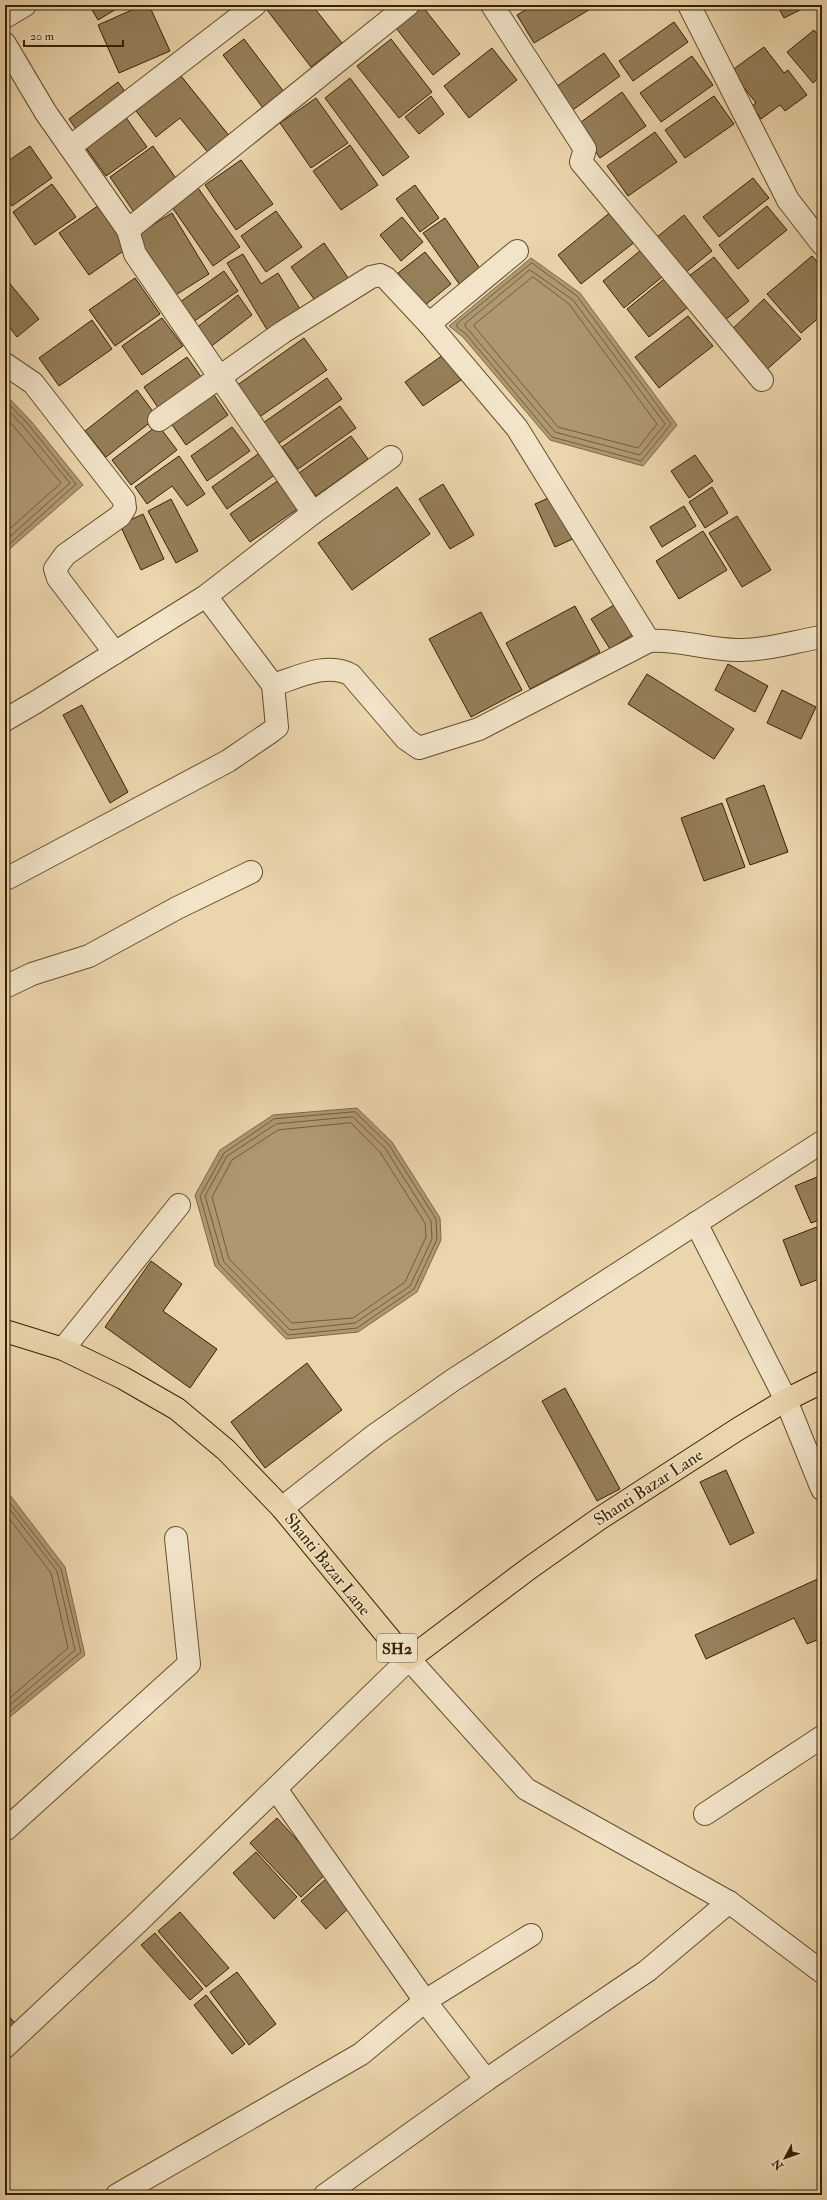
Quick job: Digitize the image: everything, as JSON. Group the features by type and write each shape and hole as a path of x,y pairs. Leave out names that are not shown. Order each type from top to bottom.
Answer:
{"main road":[{"name":"Shanti Bazar Lane","path":"5,1331 63,1349 123,1378 177,1409 226,1450 282,1508 403,1655 409,1659 531,1567 599,1519 683,1463 786,1400 822,1382"}],"street":[{"path":"5,17 25,5"},
{"path":"70,147 255,5"},
{"path":"128,230 408,5"},
{"path":"492,5 585,150 582,162 762,380"},
{"path":"689,5 788,200 822,244"},
{"path":"5,44 46,114 128,230 135,254 313,513"},
{"path":"429,324 518,251"},
{"path":"159,420 283,332 376,275 380,275 386,278 429,324 517,428 649,641"},
{"path":"5,364 33,383 124,500 125,508 120,516 65,555 55,568 58,578 115,653"},
{"path":"5,720 206,596 313,513 391,457"},
{"path":"5,875 8,878 228,761 277,726 273,685 206,596"},
{"path":"273,685 329,669 344,671 350,675 406,739 419,748 479,729 649,641 662,640 720,649 739,650 822,636"},
{"path":"5,988 32,974 89,956 178,908 251,872"},
{"path":"282,1508 375,1435 453,1380 822,1142"},
{"path":"63,1349 179,1205"},
{"path":"696,1223 786,1400 822,1489"},
{"path":"5,1830 189,1664 176,1538"},
{"path":"5,2047 276,1789 409,1659 526,1789 729,1902 822,1972"},
{"path":"705,1814 822,1737"},
{"path":"276,1789 425,2002 486,2080"},
{"path":"325,2195 486,2080 647,1971 729,1902"},
{"path":"117,2195 360,2054 425,2002 531,1935"}],"water":[{"path":"531,258 580,293 677,425 643,466 550,440 463,337 449,326"},
{"path":"5,394 31,421 83,485 5,553"},
{"path":"357,1108 392,1142 440,1218 441,1240 417,1292 358,1332 286,1339 215,1266 195,1195 220,1150 273,1115"},
{"path":"5,1492 10,1495 65,1567 85,1655 5,1721"}],"building":[{"path":"89,5 123,5 98,20"},
{"path":"143,5 149,5 170,51 119,73 98,25"},
{"path":"274,5 312,5 342,43 311,67 267,10"},
{"path":"534,5 597,5 534,43 517,15"},
{"path":"777,5 810,5 784,18"},
{"path":"423,7 460,54 433,75 396,28"},
{"path":"674,22 688,42 633,81 619,61"},
{"path":"814,30 822,40 822,75 813,83 787,52"},
{"path":"244,39 284,92 263,108 223,55"},
{"path":"391,39 432,92 399,118 357,66"},
{"path":"764,47 784,73 788,70 807,95 785,111 780,105 761,119 752,106 756,103 731,71"},
{"path":"492,48 517,80 469,118 444,86"},
{"path":"604,53 620,76 570,112 553,89"},
{"path":"692,56 713,85 661,122 640,93"},
{"path":"177,71 231,138 210,155 180,118 156,137 133,107"},
{"path":"350,78 409,157 383,176 325,98"},
{"path":"118,82 129,97 80,135 69,119"},
{"path":"622,92 646,126 600,158 577,125"},
{"path":"431,96 444,114 419,134 405,117"},
{"path":"714,96 734,124 685,158 665,130"},
{"path":"316,98 348,143 311,168 280,123"},
{"path":"122,112 147,147 106,176 81,141"},
{"path":"655,132 677,162 628,196 607,166"},
{"path":"350,145 378,185 341,210 313,171"},
{"path":"30,146 52,178 12,206 5,197 5,163"},
{"path":"153,146 180,184 136,215 110,177"},
{"path":"241,160 273,204 236,230 205,185"},
{"path":"753,178 769,198 719,237 703,217"},
{"path":"52,184 76,217 35,245 13,212"},
{"path":"415,185 439,218 420,232 396,199"},
{"path":"198,188 240,247 213,266 172,207"},
{"path":"102,203 132,245 89,275 59,233"},
{"path":"767,206 787,230 738,269 719,245"},
{"path":"276,211 302,247 266,272 241,236"},
{"path":"612,211 636,241 581,284 558,255"},
{"path":"172,213 209,274 174,296 136,235"},
{"path":"684,215 712,251 685,273 657,237"},
{"path":"402,217 423,242 401,261 380,235"},
{"path":"445,218 481,270 460,285 423,233"},
{"path":"324,243 351,282 319,306 291,267"},
{"path":"646,246 667,273 624,308 603,281"},
{"path":"425,252 451,284 424,306 398,273"},
{"path":"243,254 261,284 278,273 303,314 269,333 227,263"},
{"path":"812,256 822,267 822,315 801,333 767,294"},
{"path":"714,257 749,301 720,324 685,279"},
{"path":"224,271 238,291 193,322 180,302"},
{"path":"669,275 692,304 649,337 627,309"},
{"path":"135,278 160,314 115,346 89,310"},
{"path":"6,279 39,319 17,337 5,321"},
{"path":"238,295 252,315 209,348 195,329"},
{"path":"764,299 801,339 764,372 728,333"},
{"path":"688,316 713,346 659,388 635,357"},
{"path":"162,318 183,346 142,375 122,346"},
{"path":"92,320 112,349 59,386 39,358"},
{"path":"304,338 327,370 258,418 236,386"},
{"path":"443,355 461,380 423,406 405,382"},
{"path":"187,357 202,378 159,409 144,387"},
{"path":"327,378 342,399 278,444 263,423"},
{"path":"210,389 228,415 186,445 168,419"},
{"path":"137,390 157,417 106,457 85,431"},
{"path":"340,406 356,428 298,469 282,447"},
{"path":"158,425 177,450 131,485 112,460"},
{"path":"232,427 250,451 207,481 191,456"},
{"path":"351,436 368,459 316,496 299,473"},
{"path":"261,452 276,474 227,509 212,487"},
{"path":"695,455 713,481 689,498 671,471"},
{"path":"179,456 205,494 187,506 172,486 147,504 135,487"},
{"path":"279,480 299,508 250,542 230,514"},
{"path":"443,484 474,535 450,549 419,499"},
{"path":"397,487 430,534 352,590 318,543"},
{"path":"712,487 728,513 705,528 689,502"},
{"path":"555,495 575,538 555,547 535,504"},
{"path":"171,499 198,551 176,563 148,511"},
{"path":"684,506 696,526 662,547 650,527"},
{"path":"143,514 164,559 141,570 120,525"},
{"path":"737,516 771,570 742,587 709,533"},
{"path":"703,531 727,570 679,599 656,561"},
{"path":"619,602 637,632 610,649 591,619"},
{"path":"575,606 600,652 530,689 506,643"},
{"path":"481,612 522,690 471,717 429,639"},
{"path":"728,664 768,686 755,712 715,690"},
{"path":"647,674 734,729 714,759 628,704"},
{"path":"782,690 816,707 801,739 767,723"},
{"path":"82,705 128,792 110,803 63,715"},
{"path":"764,785 788,852 750,865 726,799"},
{"path":"722,803 745,867 704,881 681,818"},
{"path":"822,1175 822,1219 811,1223 795,1186"},
{"path":"822,1225 822,1278 801,1286 783,1240"},
{"path":"151,1261 182,1284 163,1311 217,1349 190,1388 105,1327"},
{"path":"307,1363 342,1410 265,1468 231,1422"},
{"path":"565,1388 620,1489 597,1501 542,1401"},
{"path":"726,1470 754,1533 730,1545 700,1482"},
{"path":"822,1577 822,1638 807,1644 794,1618 706,1659 695,1635"},
{"path":"277,1818 327,1873 301,1897 250,1843"},
{"path":"256,1852 297,1897 274,1919 233,1873"},
{"path":"327,1878 351,1906 326,1929 301,1901"},
{"path":"180,1912 229,1968 206,1987 158,1931"},
{"path":"155,1933 203,1989 190,2000 141,1945"},
{"path":"237,1972 276,2024 249,2045 210,1992"},
{"path":"206,1995 245,2044 232,2054 194,2005"},
{"path":"5,2012 15,2023 5,2031"}]}
